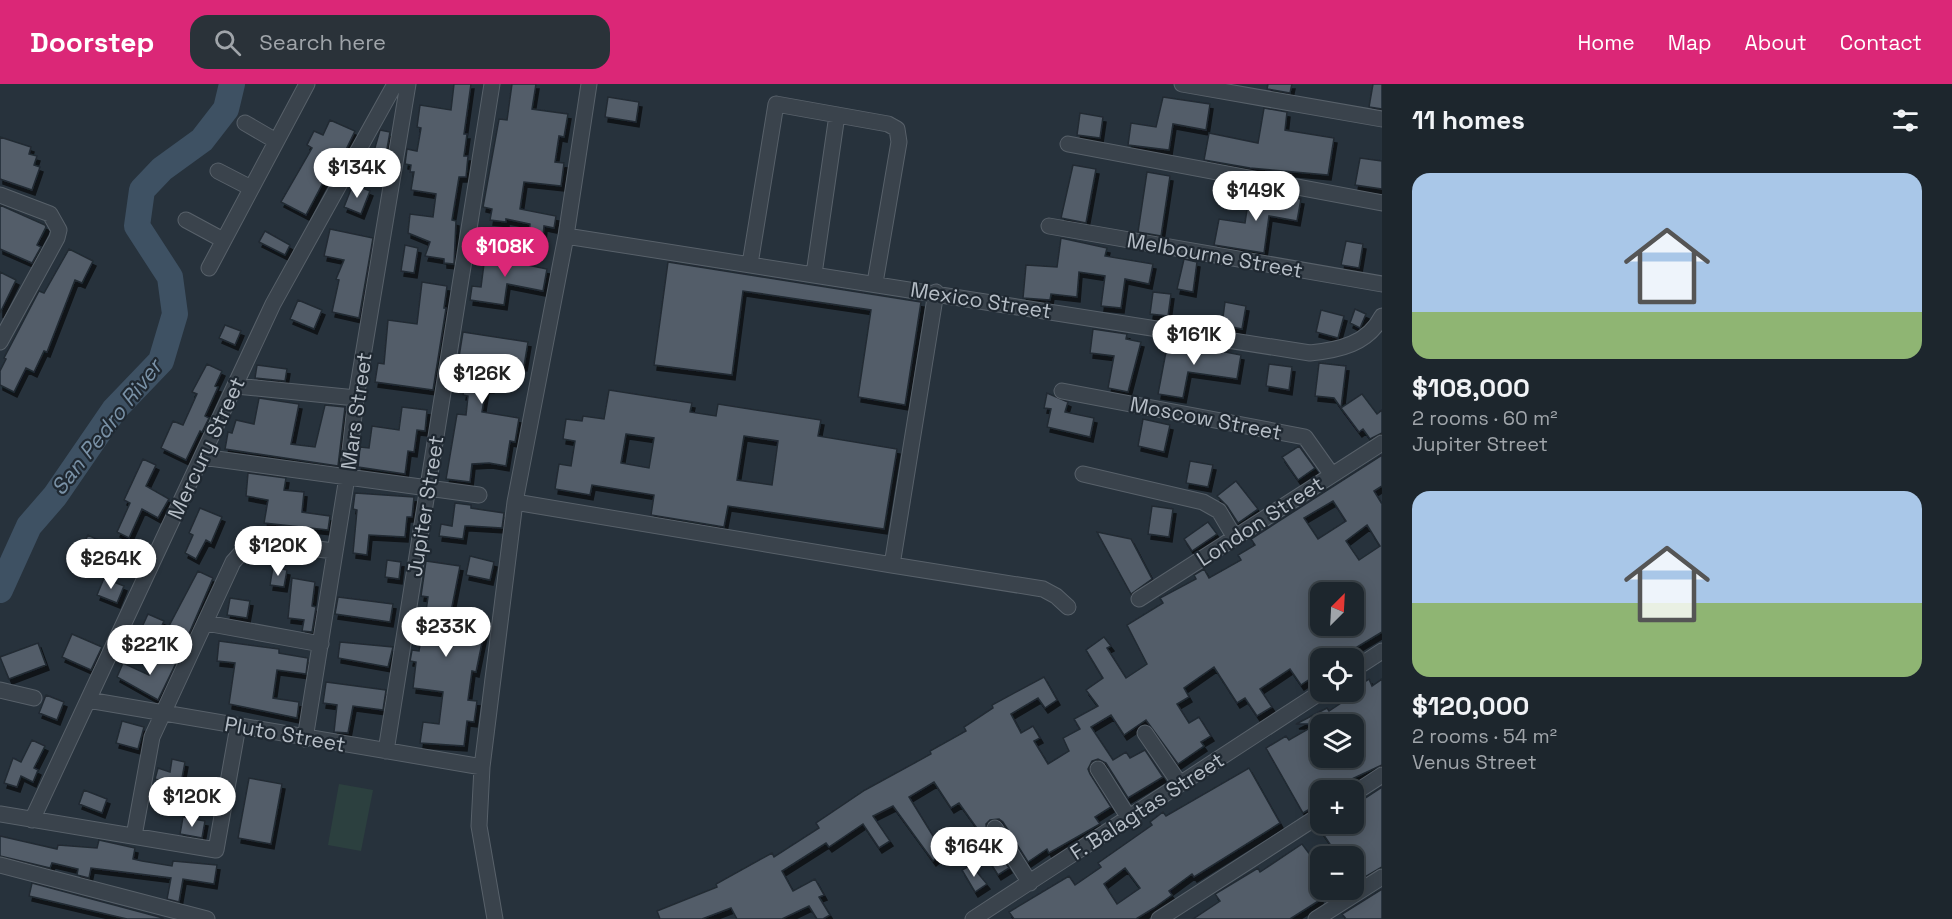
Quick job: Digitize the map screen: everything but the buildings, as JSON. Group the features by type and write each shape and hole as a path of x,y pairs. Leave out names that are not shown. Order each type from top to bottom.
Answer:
{"street":[{"name":"Mercury Street","path":"32,820 273,304 395,84"},
{"name":"Mars Street","path":"305,739 347,477 356,398 408,84"},
{"name":"Jupiter Street","path":"386,751 492,84"},
{"path":"495,919 479,826 483,767 515,502 566,236 590,84"},
{"path":"1182,84 1382,119"},
{"path":"209,268 304,85"},
{"path":"750,264 776,104 888,124 897,129 899,142 875,283"},
{"path":"813,274 837,115"},
{"path":"245,123 276,141"},
{"path":"1068,144 1382,203"},
{"path":"218,171 251,188"},
{"path":"0,195 40,209 56,222 59,230 57,238 0,342"},
{"path":"186,220 223,240"},
{"name":"Melbourne Street","path":"1049,226 1382,284"},
{"name":"Mexico Street","path":"566,236 936,292 1310,353 1341,350 1377,326 1382,316"},
{"path":"892,566 936,292"},
{"path":"236,386 356,398"},
{"name":"Moscow Street","path":"1062,391 1305,437 1332,475"},
{"name":"London Street","path":"1139,599 1382,443"},
{"path":"202,456 479,495"},
{"path":"1083,474 1203,502 1219,511 1235,538"},
{"path":"515,502 892,566 1043,589 1056,596 1068,608"},
{"path":"134,836 152,737 233,562 249,544 272,542 334,551"},
{"path":"206,623 321,644"},
{"path":"1364,663 1382,651"},
{"path":"0,690 34,698"},
{"name":"F. Balagtas Street","path":"980,917 1310,699"},
{"name":"Pluto Street","path":"88,700 305,739 483,767"},
{"path":"0,814 216,850 238,726"},
{"path":"1145,733 1180,784"},
{"path":"1098,769 1129,818"},
{"path":"1364,787 1382,775"},
{"path":"1159,919 1310,821"},
{"path":"995,828 1030,883"},
{"path":"0,865 207,919"},
{"path":"1316,919 1382,877"}],"green space":[{"path":"339,784 373,790 361,851 328,845"}],"waterway":[{"name":"San Pedro River","path":"0,590 29,526 55,496 114,410 161,361 175,314 170,277 137,226 142,190 162,169 202,140 226,109 232,84"}]}
